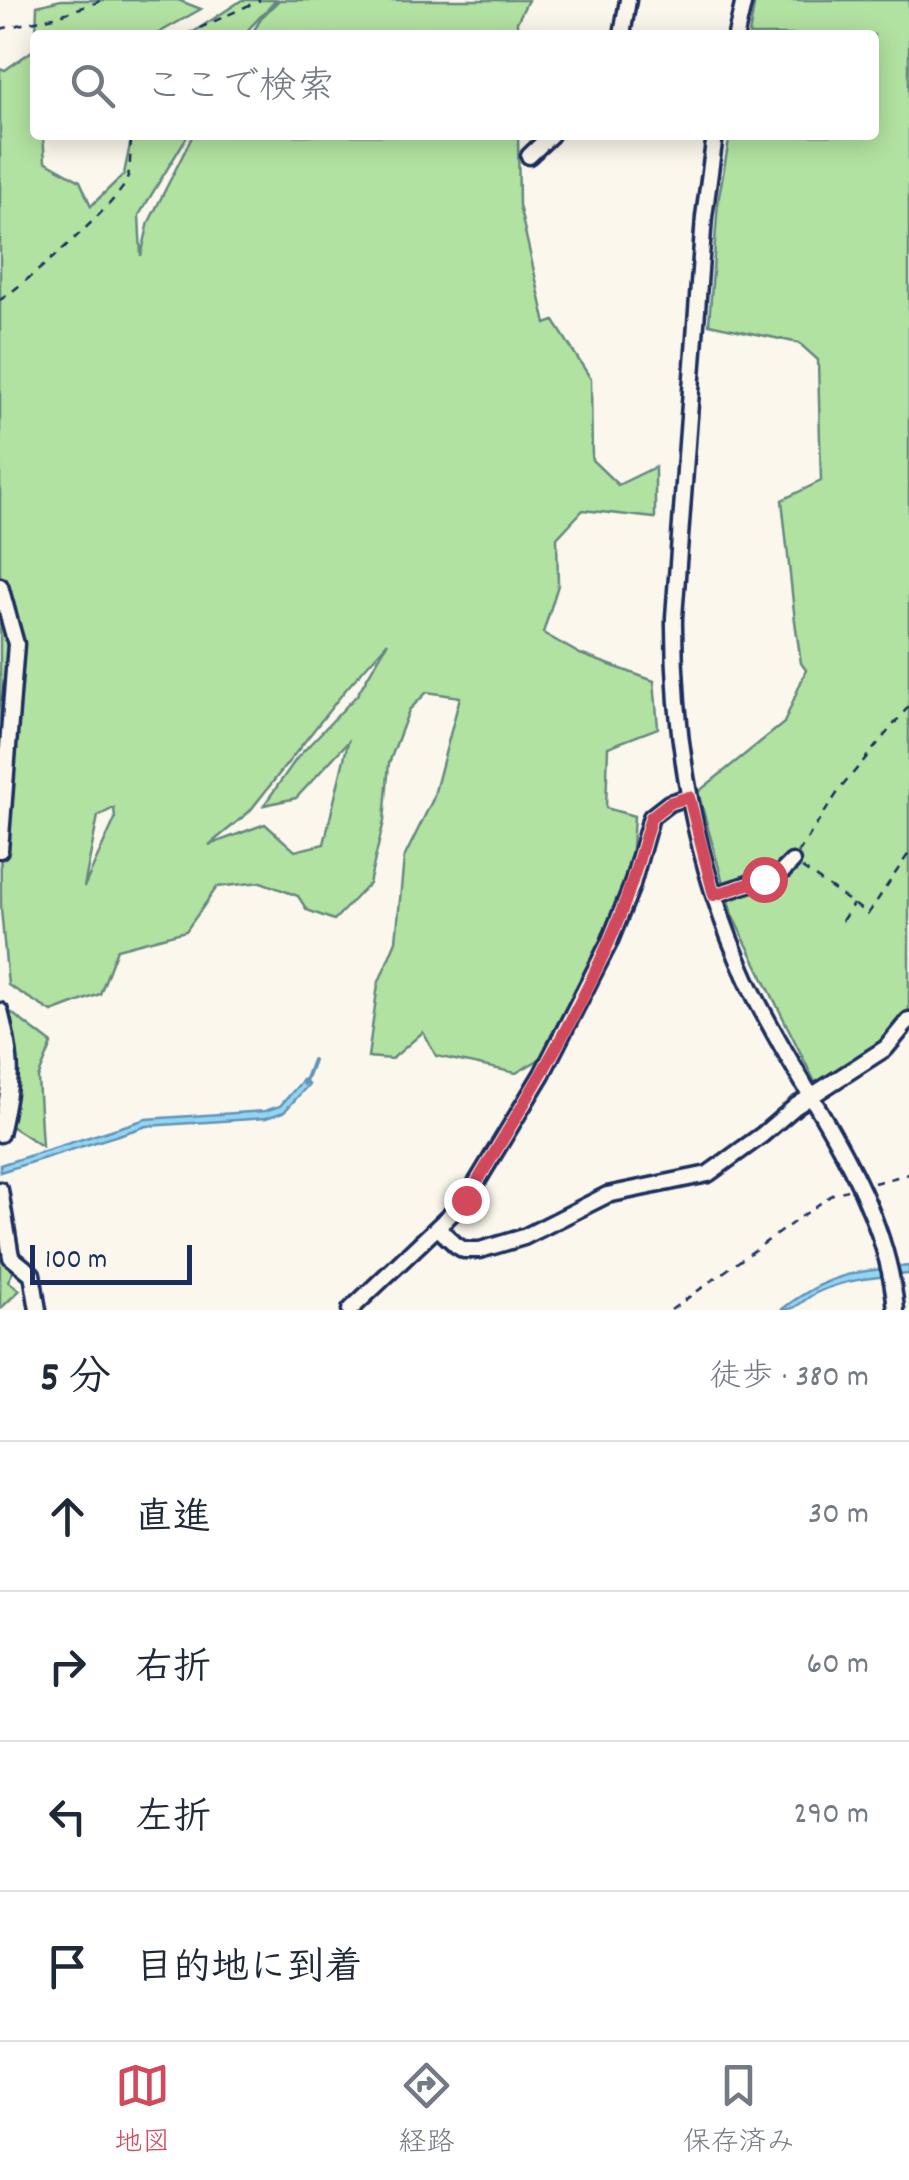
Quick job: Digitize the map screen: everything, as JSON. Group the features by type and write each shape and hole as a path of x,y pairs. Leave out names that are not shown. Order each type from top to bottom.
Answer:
{"street":[{"path":"623,30 628,0"},
{"path":"737,30 744,0"},
{"path":"529,156 546,140"},
{"path":"714,140 704,217 674,618 673,672 689,797 714,895 747,980 860,1186 886,1250 896,1310"},
{"path":"0,586 16,644 0,850"},
{"path":"350,1310 466,1200 542,1074 609,943 631,888 651,817 669,803 689,797"},
{"path":"714,895 780,874 792,862"},
{"path":"0,1011 12,1079 0,1134"},
{"path":"438,1228 456,1245 480,1250 524,1237 607,1195 708,1174 810,1097 886,1048 909,1020"},
{"path":"0,1190 12,1258 32,1274 38,1310"}],"path":[{"path":"0,29 104,0"},
{"path":"195,30 260,0"},
{"path":"0,300 24,284 126,182 131,140"},
{"path":"909,706 840,789 792,862 868,914 909,853"},
{"path":"842,921 854,902"},
{"path":"672,1310 833,1194 909,1174"}],"green space":[{"path":"61,0 178,0 201,9 164,30 36,30 37,6"},
{"path":"242,0 276,0 248,30 197,30"},
{"path":"279,0 528,0 517,30 254,30"},
{"path":"755,0 909,0 909,1015 886,1042 817,1086 732,915 698,792 784,723 806,670 801,663 795,621 782,500 821,481 818,360 799,343 709,324 718,202 729,140 879,140 879,30 750,30"},
{"path":"30,52 30,140 43,140 45,161 80,181 91,206 124,174 131,140 185,140 139,215 141,256 149,222 190,140 518,140 519,205 546,324 554,321 591,379 592,460 618,485 655,467 655,518 583,510 557,538 558,585 543,633 580,654 654,681 658,728 608,747 606,808 634,816 630,880 577,997 545,1056 516,1073 436,1056 423,1032 392,1059 368,1057 378,984 396,941 404,858 433,799 460,697 427,692 409,710 389,763 384,821 369,884 334,920 307,910 298,896 261,882 217,887 186,931 117,949 100,994 52,1012 8,985 1,909 0,68 5,70","holes":["388,642 357,695 297,758 264,805 296,798 348,742 324,844 295,851 265,824 209,845 249,812","114,808 115,819 84,887 98,816"]},
{"path":"0,1004 52,1044 38,1078 42,1146 0,1119"},
{"path":"0,1259 7,1260 14,1270 8,1281 20,1290 0,1309"}],"water":[{"path":"303,1080 309,1084 284,1112 266,1118 147,1126 0,1172 0,1165 146,1119 265,1111 280,1106"},
{"path":"909,1266 909,1274 838,1285 781,1310 841,1277"}],"waterway":[{"path":"304,1084 313,1060"}],"route":[{"path":"466,1200 542,1074 609,943 631,888 651,817 657,810 689,797 714,895 764,879"}]}
